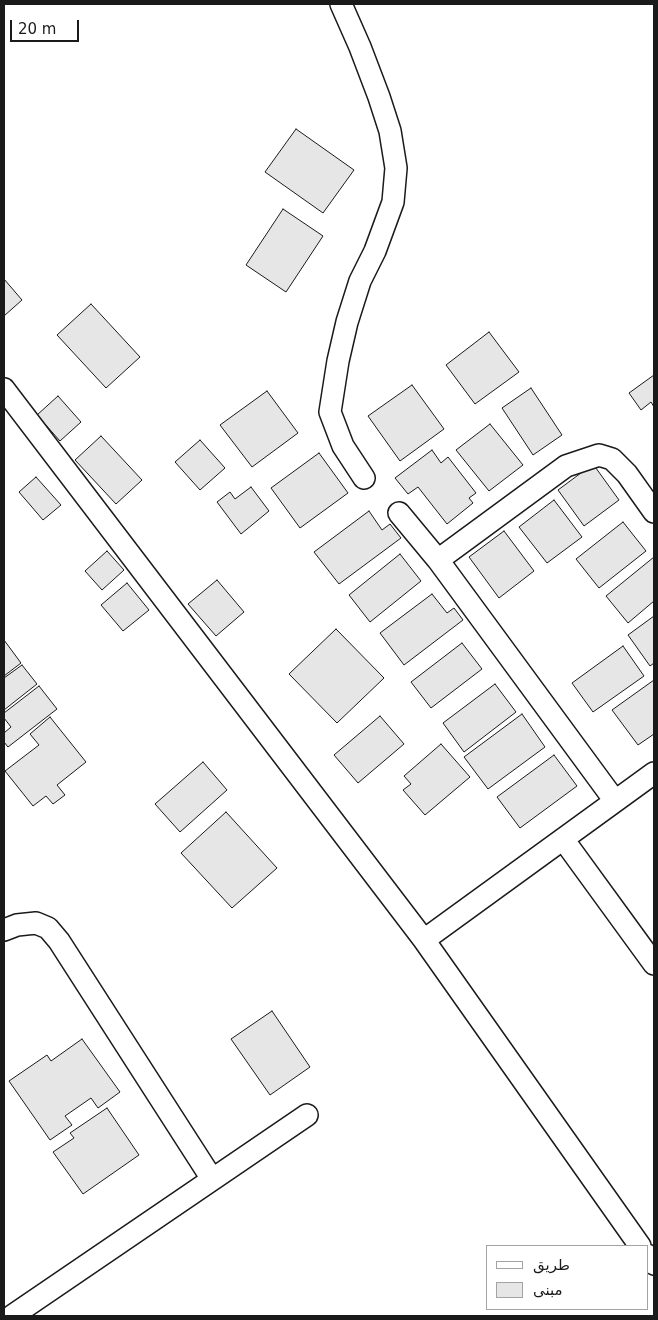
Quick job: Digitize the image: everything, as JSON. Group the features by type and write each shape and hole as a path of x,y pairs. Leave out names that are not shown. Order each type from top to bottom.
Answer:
{"street":[{"path":"341,4 379,97 390,131 396,168 393,202 375,251 360,282 347,322 338,361 330,412 343,446 364,478"},
{"path":"4,389 424,940 639,1245"},
{"path":"438,560 566,466 599,455 612,459 627,474 654,512"},
{"path":"399,513 438,560 615,801"},
{"path":"424,940 654,773"},
{"path":"563,839 654,964"},
{"path":"4,930 17,925 36,923 48,928 59,941 212,1179"},
{"path":"4,1302 12,1316 307,1115"}],"building":[{"path":"296,129 354,170 323,213 265,172"},
{"path":"283,209 323,236 286,292 246,265"},
{"path":"4,279 22,300 4,316"},
{"path":"91,304 140,357 106,388 57,335"},
{"path":"489,332 519,372 475,404 446,365"},
{"path":"654,375 654,407 651,402 641,410 629,393"},
{"path":"412,385 444,429 400,461 368,416"},
{"path":"531,388 562,435 533,455 502,408"},
{"path":"267,391 298,433 252,467 220,425"},
{"path":"58,396 81,422 60,441 37,415"},
{"path":"490,424 523,465 489,491 456,450"},
{"path":"101,436 142,480 116,504 75,460"},
{"path":"200,440 225,468 200,490 175,462"},
{"path":"432,450 441,463 448,457 476,493 469,498 473,503 447,524 418,487 408,494 395,478"},
{"path":"319,453 348,493 300,528 271,488"},
{"path":"593,464 619,500 584,526 558,490"},
{"path":"36,477 61,505 43,520 19,492"},
{"path":"251,487 269,511 241,534 217,502 230,492 235,499"},
{"path":"554,500 582,537 547,563 519,527"},
{"path":"369,511 382,530 390,524 401,538 339,584 314,552"},
{"path":"623,522 646,551 599,588 576,559"},
{"path":"504,531 534,571 499,598 469,557"},
{"path":"107,551 124,570 102,590 85,571"},
{"path":"400,554 421,581 370,622 349,595"},
{"path":"654,557 654,601 628,623 606,596"},
{"path":"217,580 244,612 216,636 188,604"},
{"path":"127,583 149,610 123,631 101,605"},
{"path":"432,594 447,613 454,608 463,620 404,665 380,633"},
{"path":"654,616 654,663 650,666 628,635"},
{"path":"336,629 384,678 337,723 289,674"},
{"path":"4,640 21,663 4,676"},
{"path":"462,643 482,669 431,708 411,682"},
{"path":"623,646 644,676 593,712 572,683"},
{"path":"22,665 37,684 4,710 4,678"},
{"path":"654,680 654,734 638,745 612,710"},
{"path":"495,684 516,712 464,752 443,723"},
{"path":"39,686 57,709 8,747 4,742 4,733 11,727 4,718 4,713"},
{"path":"522,714 545,747 488,789 464,757"},
{"path":"380,716 404,744 358,783 334,755"},
{"path":"50,717 86,762 57,785 65,795 53,804 46,796 33,806 5,771 39,745 30,734"},
{"path":"441,744 470,777 425,815 403,790 411,784 404,776"},
{"path":"554,755 577,786 520,828 497,797"},
{"path":"203,762 227,790 180,832 155,804"},
{"path":"226,812 277,868 232,908 181,853"},
{"path":"272,1011 310,1067 270,1095 231,1039"},
{"path":"82,1039 120,1092 98,1108 91,1098 65,1116 72,1125 50,1140 9,1081 47,1055 51,1061"},
{"path":"107,1108 139,1155 83,1194 53,1152 74,1138 70,1133"}]}
